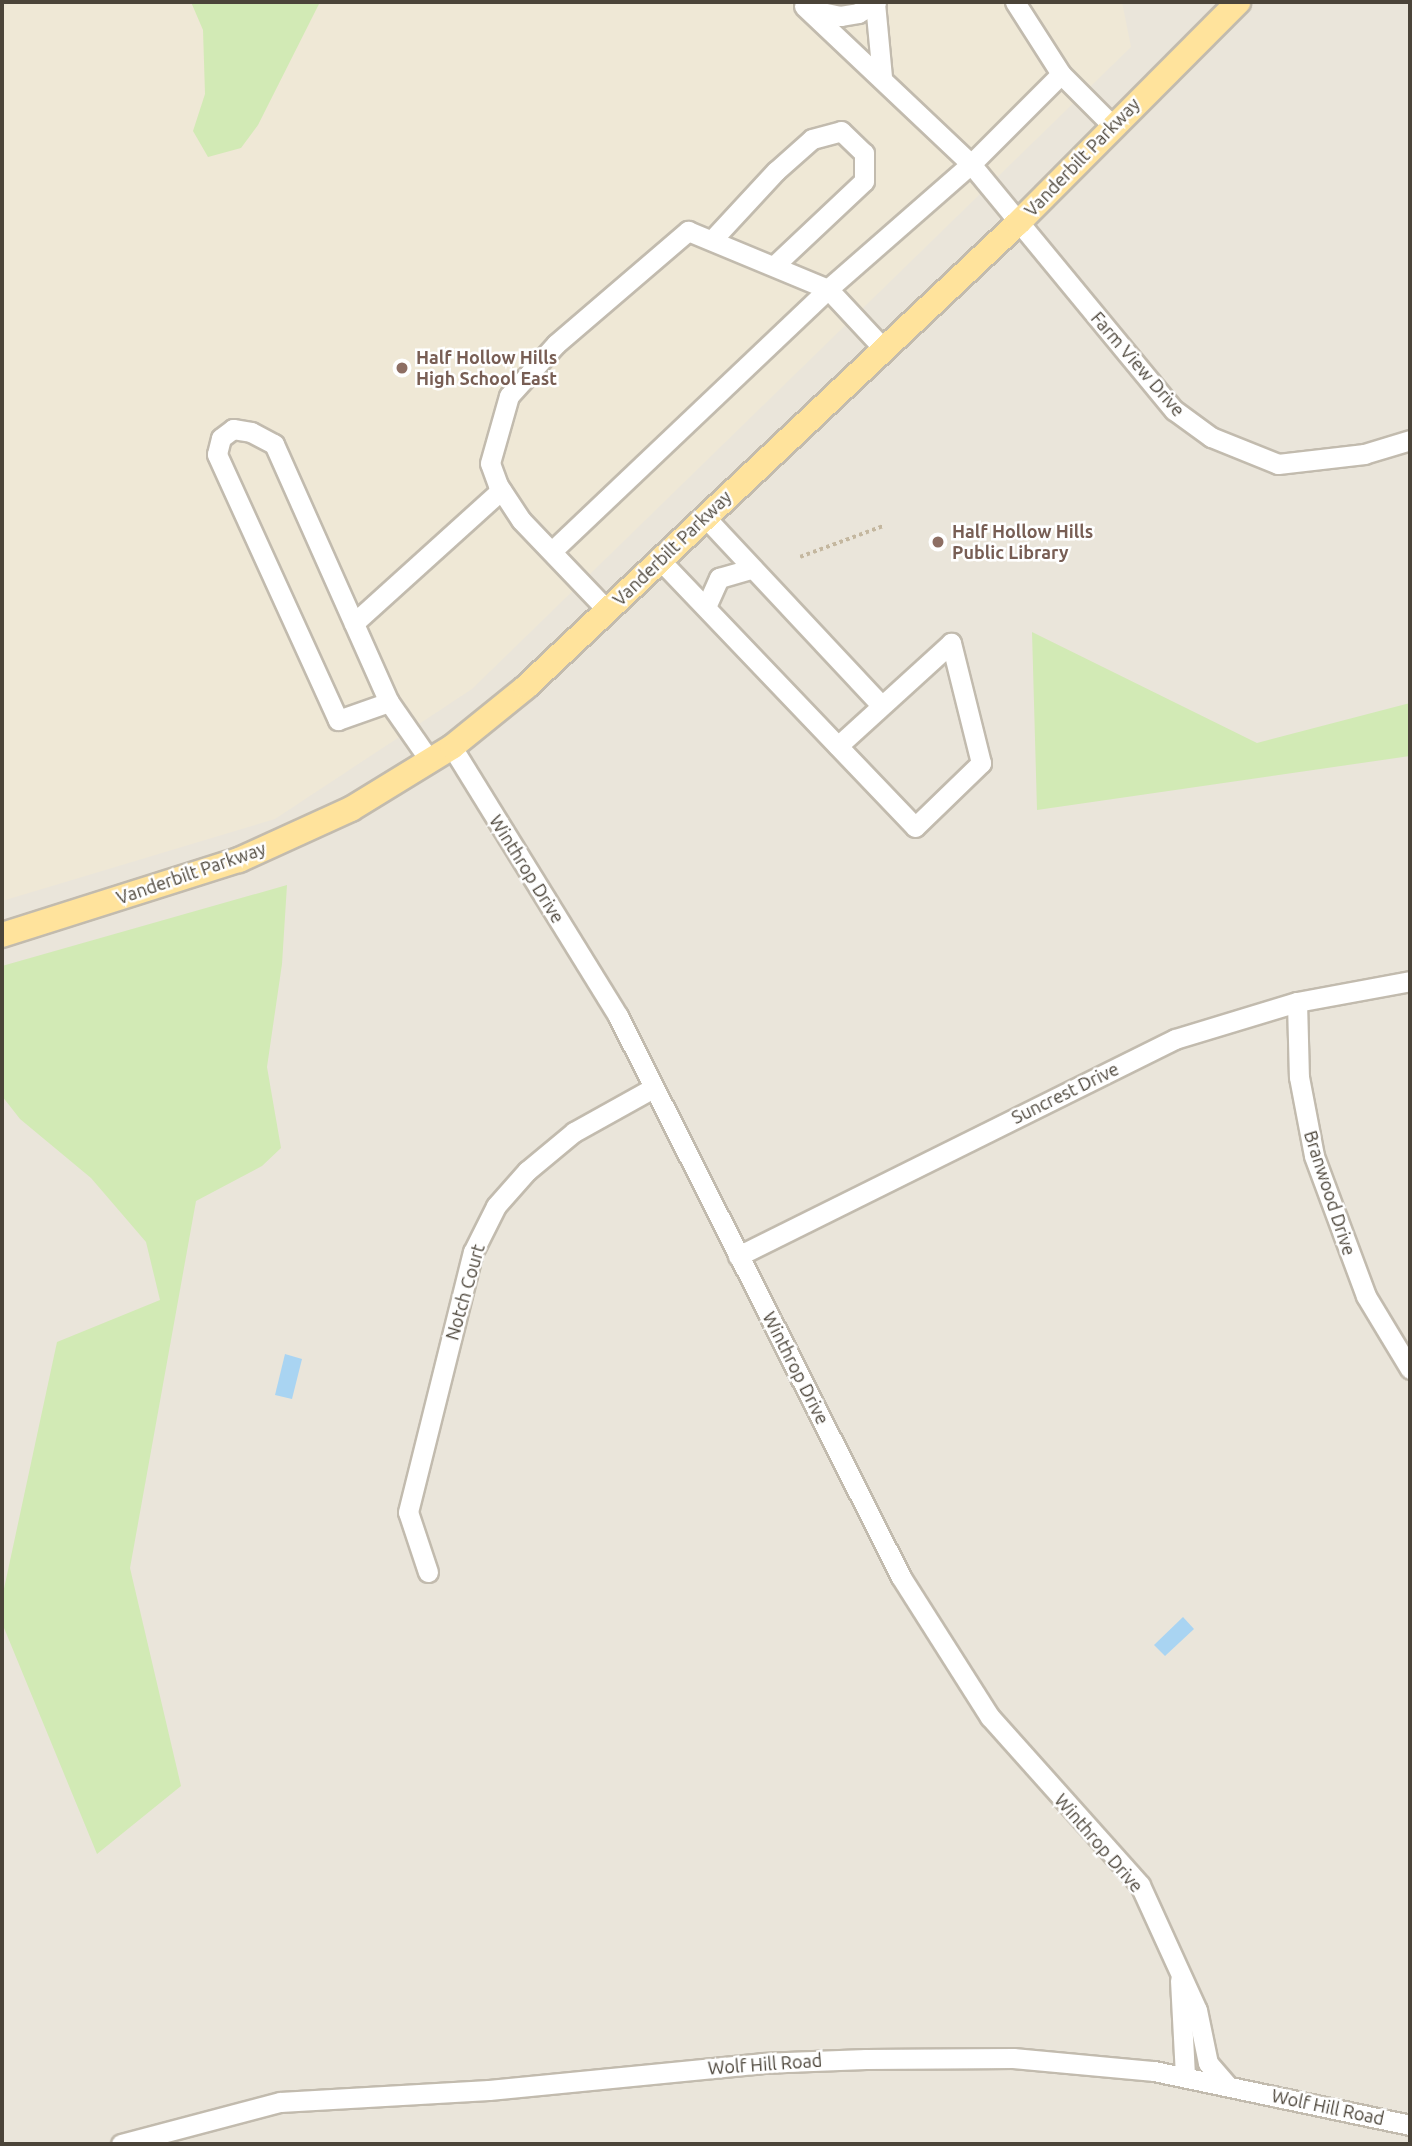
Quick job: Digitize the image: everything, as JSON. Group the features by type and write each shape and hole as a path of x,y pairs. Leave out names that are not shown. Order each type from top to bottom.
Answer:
{"main road":[{"name":"Vanderbilt Parkway","path":"2,934 239,860 351,809 452,747 526,687 1018,223 1112,125 1238,2"}],"street":[{"path":"1015,2 1061,74 1112,125"},
{"path":"802,4 840,16 876,3 882,77"},
{"name":"Farm View Drive","path":"802,4 971,164 1174,410 1211,437 1278,464 1364,454 1410,440"},
{"path":"553,550 828,289 971,164 1061,74"},
{"path":"712,240 776,171 813,139 841,131 863,153 864,181 775,265"},
{"path":"607,610 553,550 521,520 501,491 490,463 509,396 556,344 688,231 828,289 883,348"},
{"path":"389,702 338,720 216,454 221,439 233,429 251,432 274,444 389,702 430,761"},
{"path":"354,623 501,491"},
{"path":"705,517 881,705"},
{"path":"660,560 915,827 981,763 951,643 838,746"},
{"path":"706,607 719,578 753,568"},
{"name":"Winthrop Drive","path":"452,747 618,1016 901,1577 942,1647 990,1717 1140,1885 1178,1961 1197,2010 1208,2063 1228,2086"},
{"name":"Suncrest Drive","path":"738,1256 1175,1038 1297,1002 1410,981"},
{"name":"Branwood Drive","path":"1297,1002 1299,1077 1314,1156 1366,1296 1410,1369"},
{"name":"Notch Court","path":"428,1572 408,1512 473,1252 496,1206 527,1171 574,1132 653,1088"},
{"name":"Winthrop Drive","path":"1178,1961 1185,2076"},
{"name":"Wolf Hill Road","path":"121,2144 280,2102 489,2090 762,2063 1013,2058 1185,2076 1410,2125"}],"path":[{"path":"800,557 883,526"}],"shaded area":[{"path":"2,2 1410,2 1410,2144 2,2144"},
{"name":"Half Hollow Hills High School East","path":"2,2 1122,2 1131,47 472,689 275,819 2,901"}],"green space":[{"path":"191,2 320,2 258,125 241,148 208,157 193,131 205,94 203,30"},
{"path":"1032,632 1257,743 1410,703 1410,756 1037,810"},
{"path":"287,885 282,964 267,1067 281,1148 262,1166 196,1201 130,1568 181,1786 97,1854 2,1623 2,1598 57,1342 160,1300 146,1242 91,1178 20,1119 2,1096 2,966"}],"water":[{"path":"285,1354 302,1359 292,1399 275,1395"},
{"path":"1183,1617 1194,1629 1165,1656 1154,1645"}],"place":[{"name":"Half Hollow Hills High School East","path":"402,368"},
{"name":"Half Hollow Hills Public Library","path":"938,542"}]}
